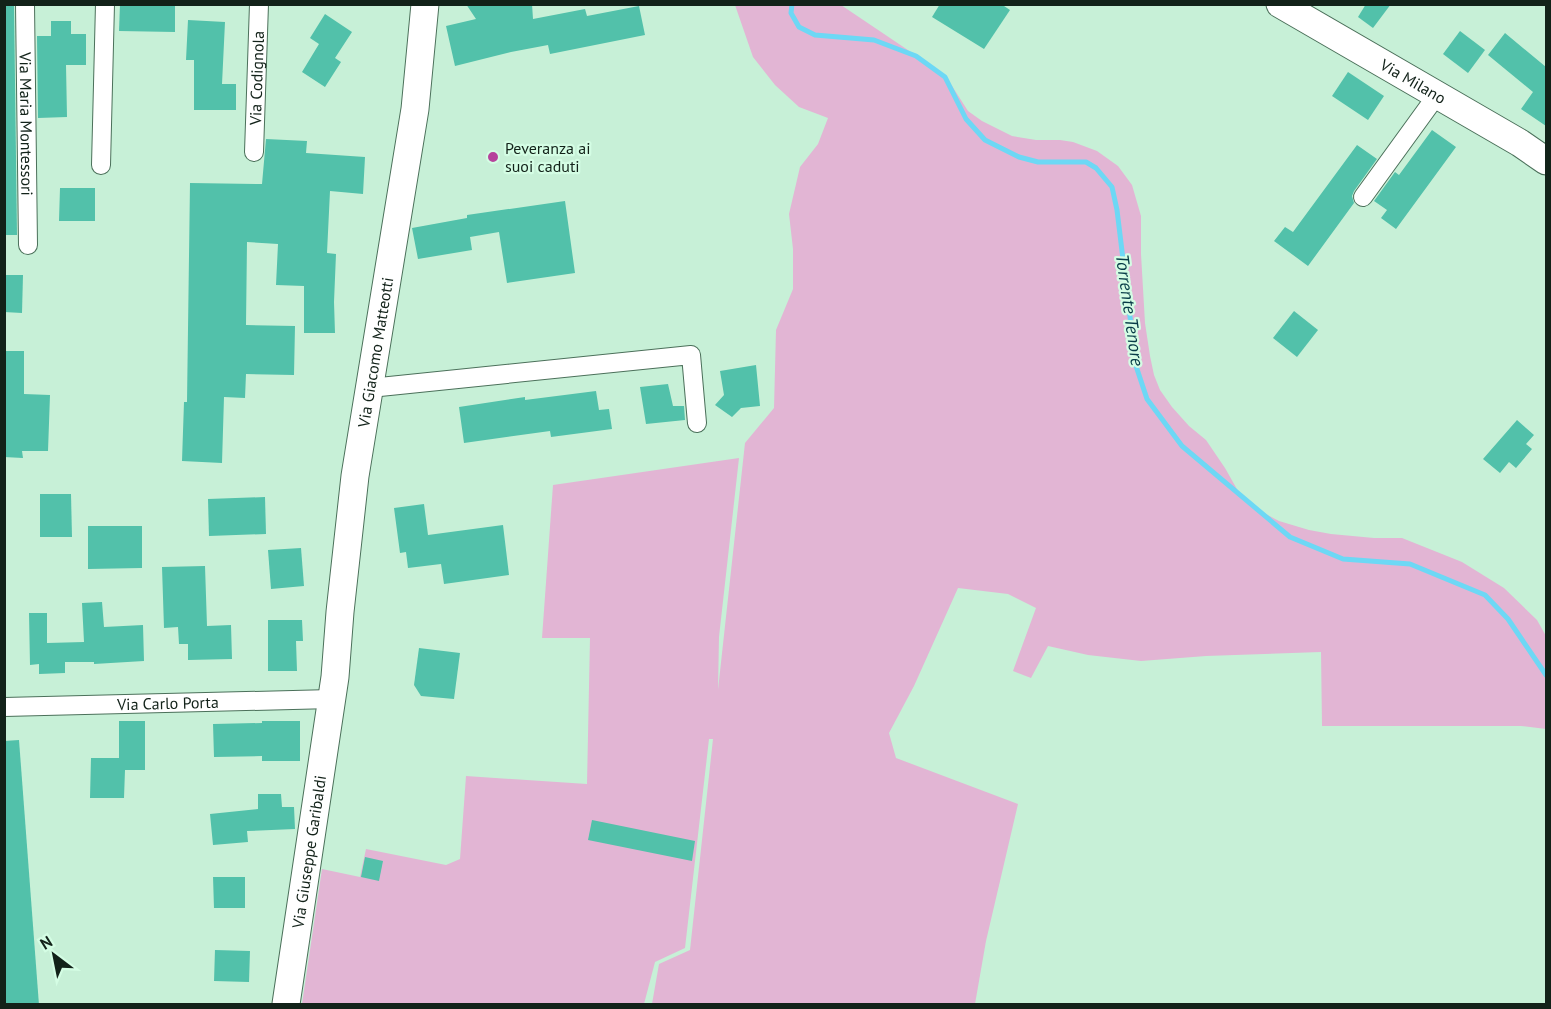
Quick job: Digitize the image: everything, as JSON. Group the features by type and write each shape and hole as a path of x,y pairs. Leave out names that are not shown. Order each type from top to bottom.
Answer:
{"street":[{"name":"Via Maria Montessori","path":"26,4 28,245"},
{"path":"101,165 105,4"},
{"name":"Via Codignola","path":"254,152 259,4"},
{"name":"Via Giacomo Matteotti","path":"332,699 355,476 415,109 424,4"},
{"name":"Via Milano","path":"1280,4 1520,143 1546,161"},
{"path":"1363,197 1437,95"},
{"path":"370,388 691,354 697,423"},
{"name":"Via Carlo Porta","path":"4,707 332,699"},
{"name":"Via Giuseppe Garibaldi","path":"286,1005 332,699"}],"shaded area":[{"path":"735,5 841,5 945,75 968,111 982,121 1012,136 1073,142 1097,151 1118,166 1132,185 1141,216 1145,323 1150,356 1160,390 1172,407 1206,440 1242,498 1256,509 1279,521 1309,530 1374,538 1402,538 1462,562 1504,588 1537,620 1546,636 1546,729 1521,726 1322,726 1321,652 1141,661 1088,655 1048,646 1031,678 1013,671 1036,608 1008,594 958,588 914,686 889,733 896,758 1018,804 986,941 975,1004 652,1004 659,964 690,950 713,739 709,739 685,948 655,962 644,1004 302,1004 322,869 360,877 366,849 446,865 460,859 466,776 587,784 590,638 542,638 553,485 739,458 719,637 718,690 745,443 774,408 776,330 793,289 793,249 789,214 800,167 818,144 828,118 799,107 775,85 753,57"}],"building":[{"path":"4,4 14,4 17,235 4,235"},
{"path":"120,4 175,4 175,32 119,31"},
{"path":"466,4 532,4 533,19 585,9 587,16 639,6 645,35 550,54 548,45 455,66 446,26 476,19"},
{"path":"940,4 1001,4 1010,10 984,49 932,17"},
{"path":"1366,4 1391,4 1373,28 1358,17"},
{"path":"325,14 352,32 335,58 341,62 325,87 302,72 319,44 310,38"},
{"path":"188,20 225,22 222,84 236,84 236,110 194,110 194,60 186,60"},
{"path":"51,21 71,21 71,34 86,34 86,65 66,65 67,117 38,118 37,36 51,36"},
{"path":"1460,31 1485,50 1468,73 1443,54"},
{"path":"1505,33 1546,67 1546,126 1521,109 1533,92 1488,55"},
{"path":"1348,72 1384,96 1368,120 1332,96"},
{"path":"1432,130 1456,147 1396,229 1381,218 1387,210 1374,201 1395,172 1399,175"},
{"path":"266,139 307,141 306,153 365,157 363,194 330,191 327,253 336,254 335,333 304,333 304,286 276,285 278,244 247,242 246,325 295,326 294,375 246,374 245,398 224,397 222,463 182,461 184,402 187,402 190,183 262,184"},
{"path":"1357,145 1377,159 1354,191 1352,196 1354,203 1308,266 1274,241 1285,227 1293,232"},
{"path":"60,188 95,188 95,221 59,221"},
{"path":"565,201 575,273 507,283 499,232 470,237 472,250 418,259 412,228 467,218 467,215"},
{"path":"4,275 23,275 22,313 4,312"},
{"path":"1294,311 1318,330 1297,357 1273,338"},
{"path":"4,351 24,351 24,394 50,395 48,451 22,451 23,458 4,457"},
{"path":"756,365 760,406 741,408 732,417 715,405 724,395 720,371"},
{"path":"668,384 673,406 684,406 685,420 646,424 640,387"},
{"path":"596,391 599,410 609,409 612,429 551,437 550,431 464,443 459,407 525,397 525,400"},
{"path":"1517,420 1534,435 1526,444 1532,449 1516,468 1509,462 1500,473 1483,459"},
{"path":"40,494 71,494 72,537 40,537"},
{"path":"265,497 266,534 209,536 208,499"},
{"path":"424,504 428,535 503,525 509,575 444,584 441,564 408,568 406,552 400,553 394,508"},
{"path":"88,526 142,526 142,568 88,569"},
{"path":"301,548 304,586 271,589 268,550"},
{"path":"205,566 207,626 231,625 232,659 188,660 188,644 179,644 178,627 164,628 162,567"},
{"path":"102,602 104,627 143,625 144,661 94,664 94,662 65,662 65,673 39,674 39,664 30,665 29,613 47,613 47,643 84,642 82,603"},
{"path":"268,620 302,620 303,641 296,641 297,671 268,671"},
{"path":"419,648 460,653 454,699 421,696 414,685"},
{"path":"119,721 145,721 145,770 125,770 124,798 90,798 91,758 119,758"},
{"path":"262,721 300,721 300,761 262,761 262,756 214,757 213,724 262,723"},
{"path":"19,740 39,1005 4,1005 4,741"},
{"path":"258,794 281,794 282,807 294,807 295,829 247,831 248,842 213,845 210,814 258,809"},
{"path":"592,820 695,841 692,861 588,840"},
{"path":"365,857 383,861 379,881 361,877"},
{"path":"213,877 245,877 245,908 214,908"},
{"path":"215,950 250,951 249,982 214,981"}],"waterway":[{"name":"Torrente Tenore","path":"792,4 791,13 799,27 815,35 874,40 916,56 945,77 966,119 985,140 1019,157 1038,162 1086,162 1096,168 1112,187 1117,210 1136,366 1147,399 1182,446 1290,537 1343,559 1410,564 1485,595 1508,619 1546,675"}],"place":[{"name":"Peveranza ai suoi caduti","path":"493,157"}]}
